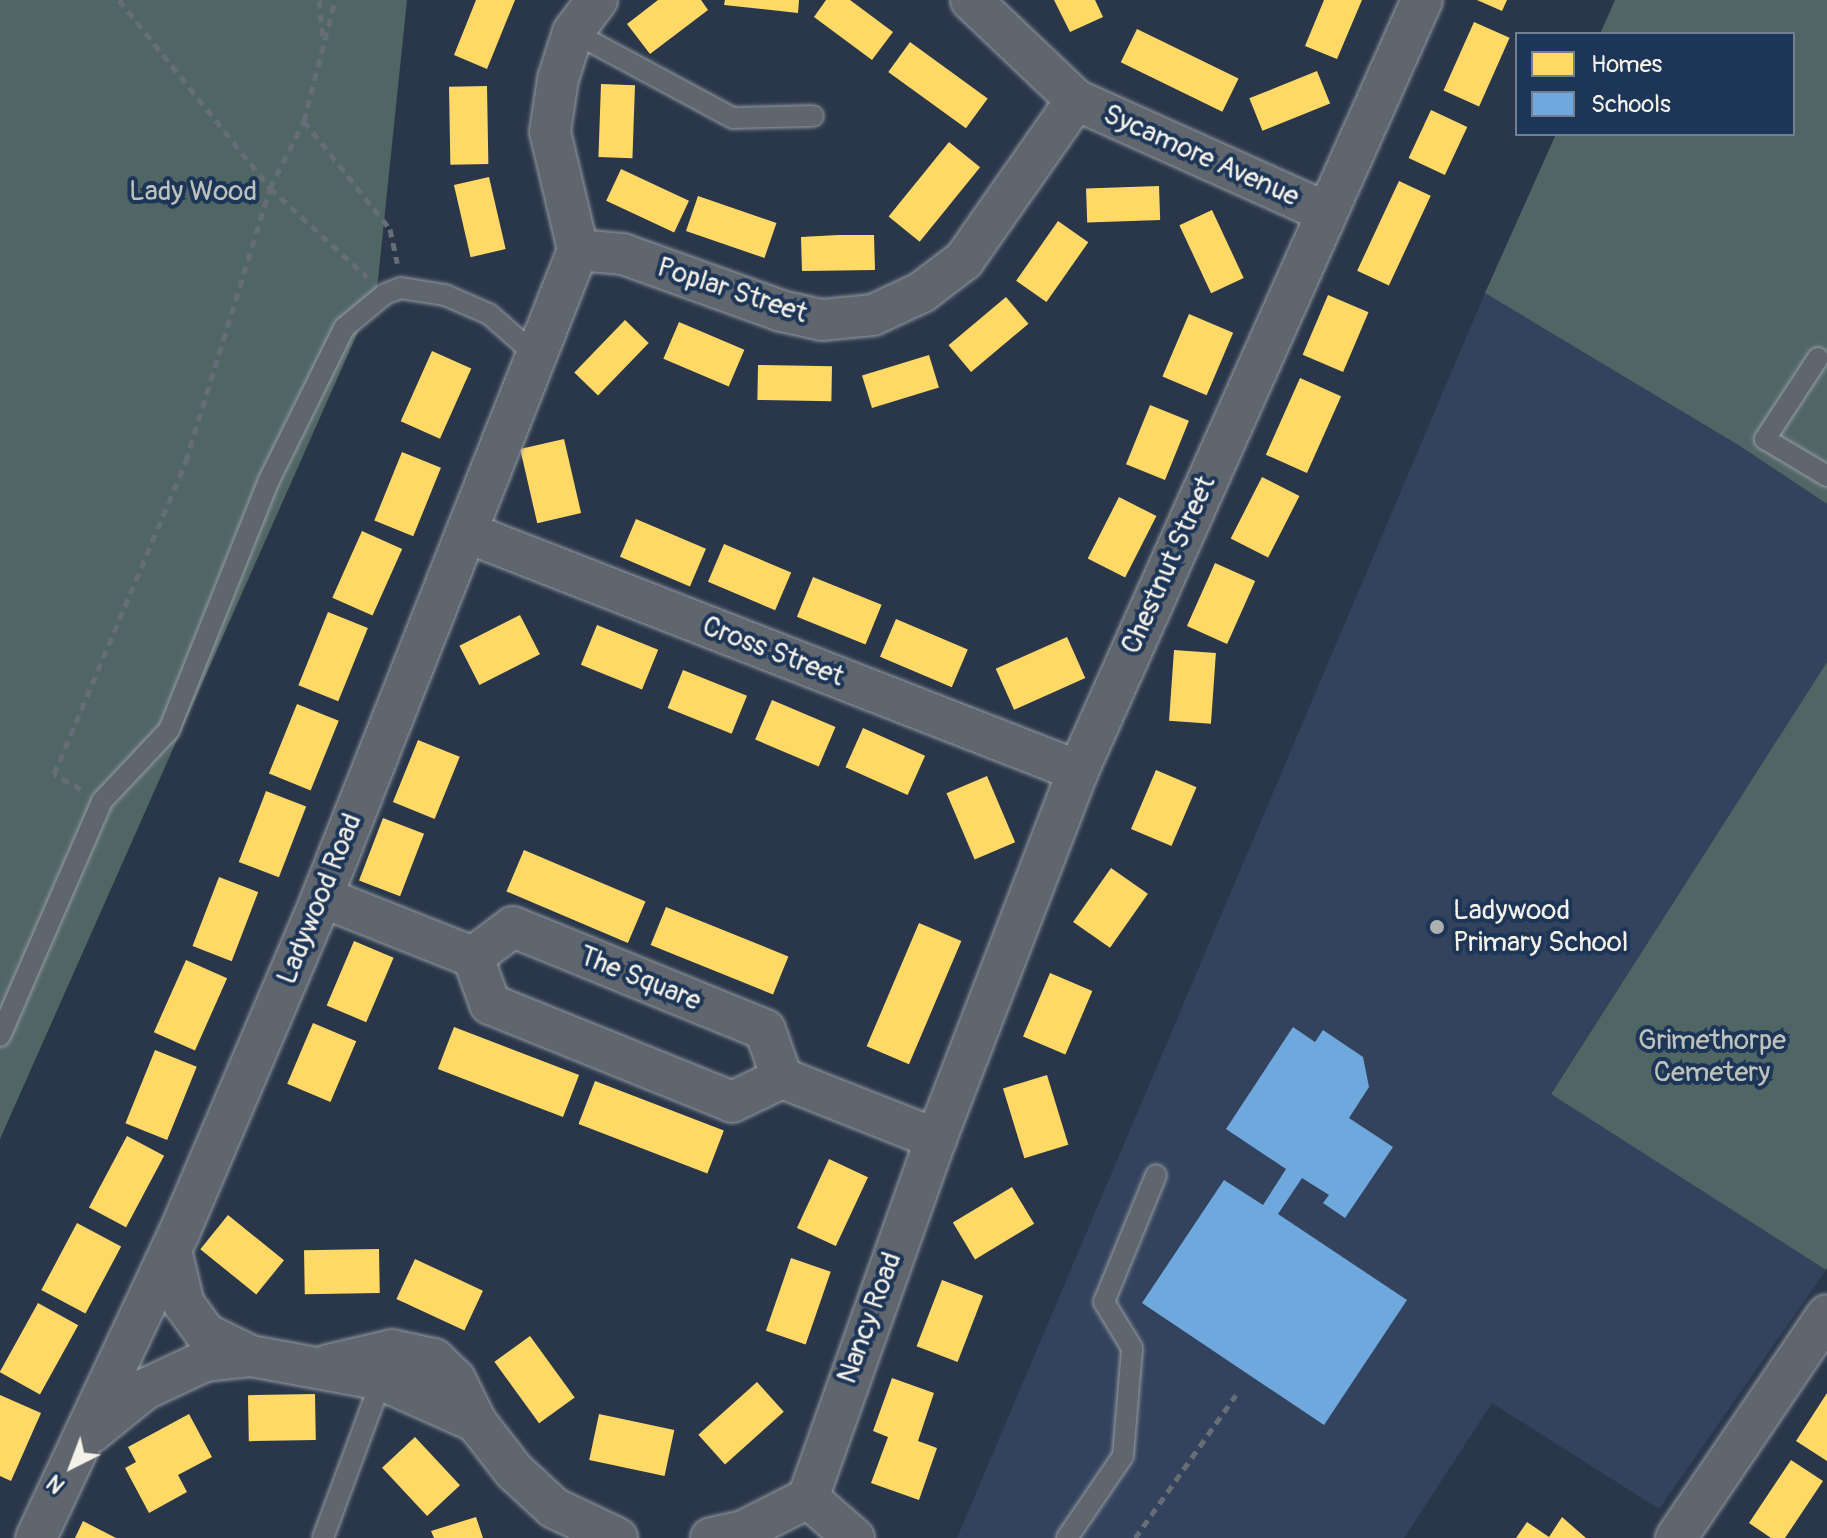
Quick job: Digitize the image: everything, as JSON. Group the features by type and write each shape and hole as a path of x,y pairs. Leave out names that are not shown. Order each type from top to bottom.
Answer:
{"street":[{"path":"578,250 550,132 558,79 573,32 597,0"},
{"name":"Sycamore Avenue","path":"971,0 1076,100 1325,212"},
{"name":"Chestnut Street","path":"936,1139 1078,771 1422,0"},
{"name":"Poplar Street","path":"578,250 623,254 781,311 822,320 873,315 922,292 964,260 1076,100"},
{"name":"Ladywood Road","path":"36,1538 171,1250 322,897 539,358 578,250"},
{"name":"Cross Street","path":"468,533 1078,771"},
{"path":"322,897 473,957 490,1004 732,1102 782,1078 936,1139"},
{"name":"The Square","path":"473,957 513,927 765,1030 782,1078"},
{"name":"Nancy Road","path":"808,1498 936,1139"},
{"path":"171,1250 184,1304 206,1334 251,1356 317,1368 434,1359 455,1379 476,1422 552,1523 617,1538"},
{"path":"1676,1538 1827,1315"},
{"path":"85,1437 145,1389 205,1361 251,1356"},
{"path":"711,1538 743,1531 808,1498 854,1538"}],"lane":[{"path":"573,32 733,118 813,116"},
{"path":"0,1036 102,801 169,730 269,480 344,328 393,291 445,295 489,314 539,358"},
{"path":"1818,358 1765,439 1827,476"},
{"path":"1067,1538 1123,1456 1132,1348 1104,1302 1156,1175"},
{"path":"323,1538 387,1365"}],"path":[{"path":"119,0 270,188 393,291"},
{"path":"319,0 323,44"},
{"path":"102,801 54,774 186,461 270,188 304,121 335,0"},
{"path":"304,121 390,229 393,291"},
{"path":"1135,1538 1236,1395"}],"shaded area":[{"name":"Ladywood Primary School","path":"1485,293 1740,446 1827,504 1827,662 1551,1093 1826,1270 1659,1509 1492,1403 1404,1538 957,1538"}],"green space":[{"name":"Lady Wood","path":"0,0 407,0 377,289 0,1139"},
{"path":"1615,0 1827,0 1827,504 1740,446 1485,293 1555,136 1795,136 1795,32 1601,32"},
{"name":"Grimethorpe Cemetery","path":"1827,662 1827,1268 1826,1270 1551,1094"}],"building: Homes":[{"path":"476,0 515,0 487,69 454,55"},
{"path":"658,0 701,0 708,10 650,54 627,24"},
{"path":"725,0 799,0 798,13 724,5"},
{"path":"826,0 850,0 893,32 872,60 814,17"},
{"path":"1054,0 1095,0 1103,17 1070,32"},
{"path":"1324,0 1362,0 1337,59 1305,46"},
{"path":"1477,0 1507,0 1502,11"},
{"path":"1474,22 1510,38 1479,106 1443,91"},
{"path":"1137,29 1239,79 1222,112 1121,62"},
{"path":"910,42 988,98 966,128 888,72"},
{"path":"1317,71 1330,103 1262,131 1249,98"},
{"path":"601,84 635,85 632,158 598,157"},
{"path":"487,86 488,164 450,165 449,87"},
{"path":"1431,110 1467,127 1445,175 1409,158"},
{"path":"949,142 980,167 920,242 889,217"},
{"path":"621,169 689,201 674,232 606,201"},
{"path":"489,177 506,249 471,257 454,185"},
{"path":"1399,181 1431,196 1389,286 1357,271"},
{"path":"1159,186 1160,220 1087,223 1086,189"},
{"path":"698,196 776,223 764,258 686,231"},
{"path":"1212,210 1244,278 1211,293 1179,225"},
{"path":"1058,221 1088,242 1046,302 1016,281"},
{"path":"874,235 875,270 802,271 801,237"},
{"path":"1328,295 1369,312 1343,372 1303,355"},
{"path":"1006,297 1028,324 971,372 949,345"},
{"path":"1189,314 1233,333 1207,395 1162,377"},
{"path":"625,320 649,343 598,395 574,373"},
{"path":"679,322 744,350 729,387 663,359"},
{"path":"432,351 471,368 440,439 401,421"},
{"path":"929,355 939,388 872,408 862,375"},
{"path":"758,365 832,366 831,401 757,400"},
{"path":"1300,378 1341,396 1307,473 1266,455"},
{"path":"1150,405 1189,421 1165,480 1126,464"},
{"path":"564,439 581,513 537,523 520,449"},
{"path":"402,452 441,468 413,536 374,521"},
{"path":"1262,477 1299,496 1268,558 1231,538"},
{"path":"1119,497 1156,516 1125,578 1088,558"},
{"path":"636,519 706,549 690,586 620,557"},
{"path":"362,531 402,549 373,616 332,598"},
{"path":"724,544 791,573 775,610 708,582"},
{"path":"1215,563 1255,581 1227,644 1187,626"},
{"path":"813,577 882,605 866,645 797,617"},
{"path":"328,612 368,628 338,701 298,685"},
{"path":"520,615 540,654 479,685 459,646"},
{"path":"896,619 968,649 952,687 880,657"},
{"path":"597,625 658,650 642,690 581,665"},
{"path":"1067,637 1085,678 1014,710 996,669"},
{"path":"1174,650 1216,653 1211,724 1169,721"},
{"path":"683,670 747,696 732,734 668,708"},
{"path":"772,700 836,727 819,767 755,740"},
{"path":"297,704 339,721 311,790 269,774"},
{"path":"863,728 925,756 908,795 846,767"},
{"path":"418,740 460,757 435,819 393,802"},
{"path":"1156,770 1197,787 1171,846 1131,829"},
{"path":"987,776 1015,842 975,859 946,793"},
{"path":"266,791 306,806 279,877 239,862"},
{"path":"383,818 424,834 400,896 359,881"},
{"path":"524,850 646,902 628,943 506,891"},
{"path":"1111,868 1148,894 1110,948 1073,922"},
{"path":"219,877 258,892 232,961 192,946"},
{"path":"666,907 788,956 773,994 651,945"},
{"path":"919,923 961,941 909,1064 867,1046"},
{"path":"354,941 394,958 366,1022 327,1005"},
{"path":"186,960 227,978 195,1050 154,1032"},
{"path":"1050,973 1092,991 1065,1054 1023,1037"},
{"path":"313,1023 356,1041 330,1102 287,1084"},
{"path":"454,1027 579,1075 563,1117 438,1069"},
{"path":"155,1050 197,1067 167,1140 125,1123"},
{"path":"1047,1075 1068,1145 1024,1158 1003,1088"},
{"path":"595,1081 724,1130 707,1173 579,1124"},
{"path":"127,1136 164,1156 126,1227 89,1208"},
{"path":"829,1159 868,1177 836,1246 797,1228"},
{"path":"1012,1187 1034,1224 975,1259 953,1223"},
{"path":"228,1215 284,1260 256,1295 200,1249"},
{"path":"77,1223 121,1246 85,1314 41,1290"},
{"path":"379,1249 380,1293 305,1294 304,1250"},
{"path":"791,1258 831,1272 806,1344 766,1331"},
{"path":"415,1259 483,1291 464,1331 396,1299"},
{"path":"942,1280 983,1296 958,1362 917,1346"},
{"path":"38,1303 78,1325 40,1394 0,1372"},
{"path":"530,1336 575,1397 539,1423 494,1362"},
{"path":"892,1378 934,1393 918,1441 937,1448 919,1500 871,1483 888,1437 873,1431"},
{"path":"757,1382 784,1412 725,1465 698,1435"},
{"path":"1827,1393 1827,1461 1796,1441"},
{"path":"315,1394 316,1440 249,1441 248,1395"},
{"path":"0,1395 41,1413 11,1481 0,1476"},
{"path":"189,1414 212,1457 178,1475 187,1492 149,1513 125,1468 136,1462 128,1447"},
{"path":"599,1414 674,1430 665,1476 589,1460"},
{"path":"415,1437 460,1485 427,1516 382,1468"},
{"path":"1791,1460 1823,1481 1785,1538 1771,1538 1749,1523"},
{"path":"476,1517 483,1538 434,1538 431,1531"},
{"path":"1562,1517 1586,1538 1516,1538 1527,1522 1549,1537"},
{"path":"83,1521 116,1538 75,1538"}],"building: Schools":[{"path":"1293,1027 1315,1042 1323,1030 1363,1057 1369,1087 1349,1118 1393,1147 1345,1218 1323,1203 1329,1195 1302,1178 1278,1214 1407,1300 1324,1425 1142,1303 1224,1180 1263,1205 1286,1169 1226,1129"}],"place":[{"name":"Ladywood Primary School","path":"1437,927"}]}
